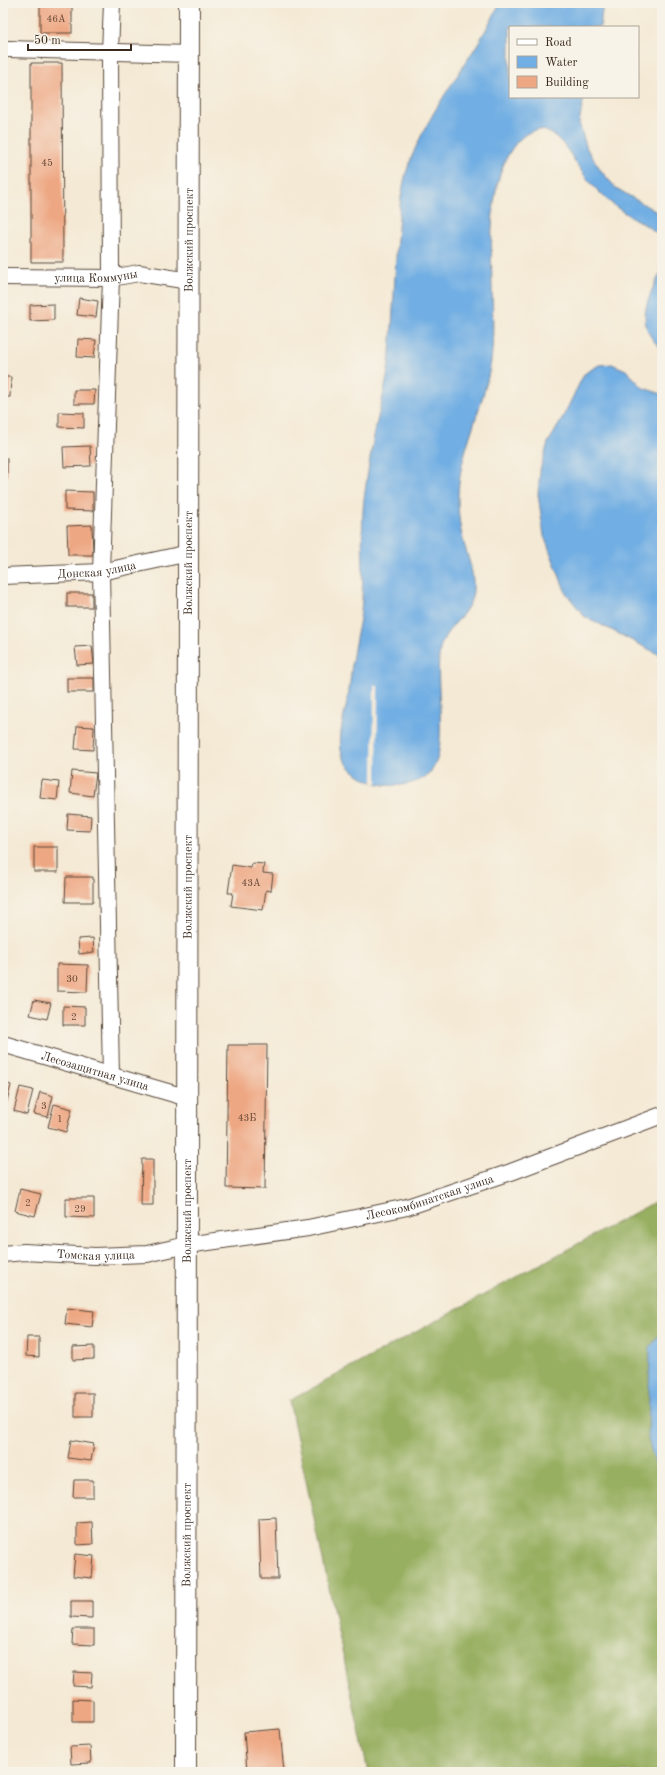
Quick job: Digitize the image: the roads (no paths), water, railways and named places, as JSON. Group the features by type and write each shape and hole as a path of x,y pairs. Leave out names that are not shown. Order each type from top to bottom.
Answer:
{"main road":[{"name":"Волжский проспект","path":"186,1772 189,3"}],"street":[{"path":"111,1076 101,572 111,278 110,52 112,3"},
{"path":"8,49 190,54"},
{"name":"улица Коммуны","path":"3,277 111,278 139,273 189,281"},
{"name":"Донская улица","path":"3,576 101,572 189,553"},
{"name":"Лесозащитная улица","path":"3,1044 188,1098"},
{"name":"Лесокомбинатская улица","path":"187,1245 308,1228 407,1207 511,1172 662,1115"},
{"name":"Томская улица","path":"3,1254 24,1252 95,1256 147,1254 187,1245"}],"water":[{"path":"500,3 603,3 600,26 509,26 509,98 584,98 579,123 587,149 602,172 616,188 662,215 662,240 651,228 613,205 603,196 587,178 561,142 549,132 539,130 532,131 527,134 519,140 505,160 497,185 493,214 493,336 491,361 488,378 467,446 459,480 458,497 460,527 473,576 473,591 468,607 447,634 442,642 440,650 440,746 437,760 432,770 417,781 405,785 385,785 378,784 364,778 351,769 343,757 340,742 361,612 363,584 362,527 364,499 375,430 388,373 401,196 407,170 426,126 489,24"},
{"path":"662,270 662,349 653,340 645,321 648,301"},
{"path":"612,364 626,370 643,388 662,394 662,656 584,616 566,593 544,536 538,494 540,470 548,443 561,421 584,374 599,365"},
{"path":"662,1332 662,1488 648,1439 650,1347"}]}
